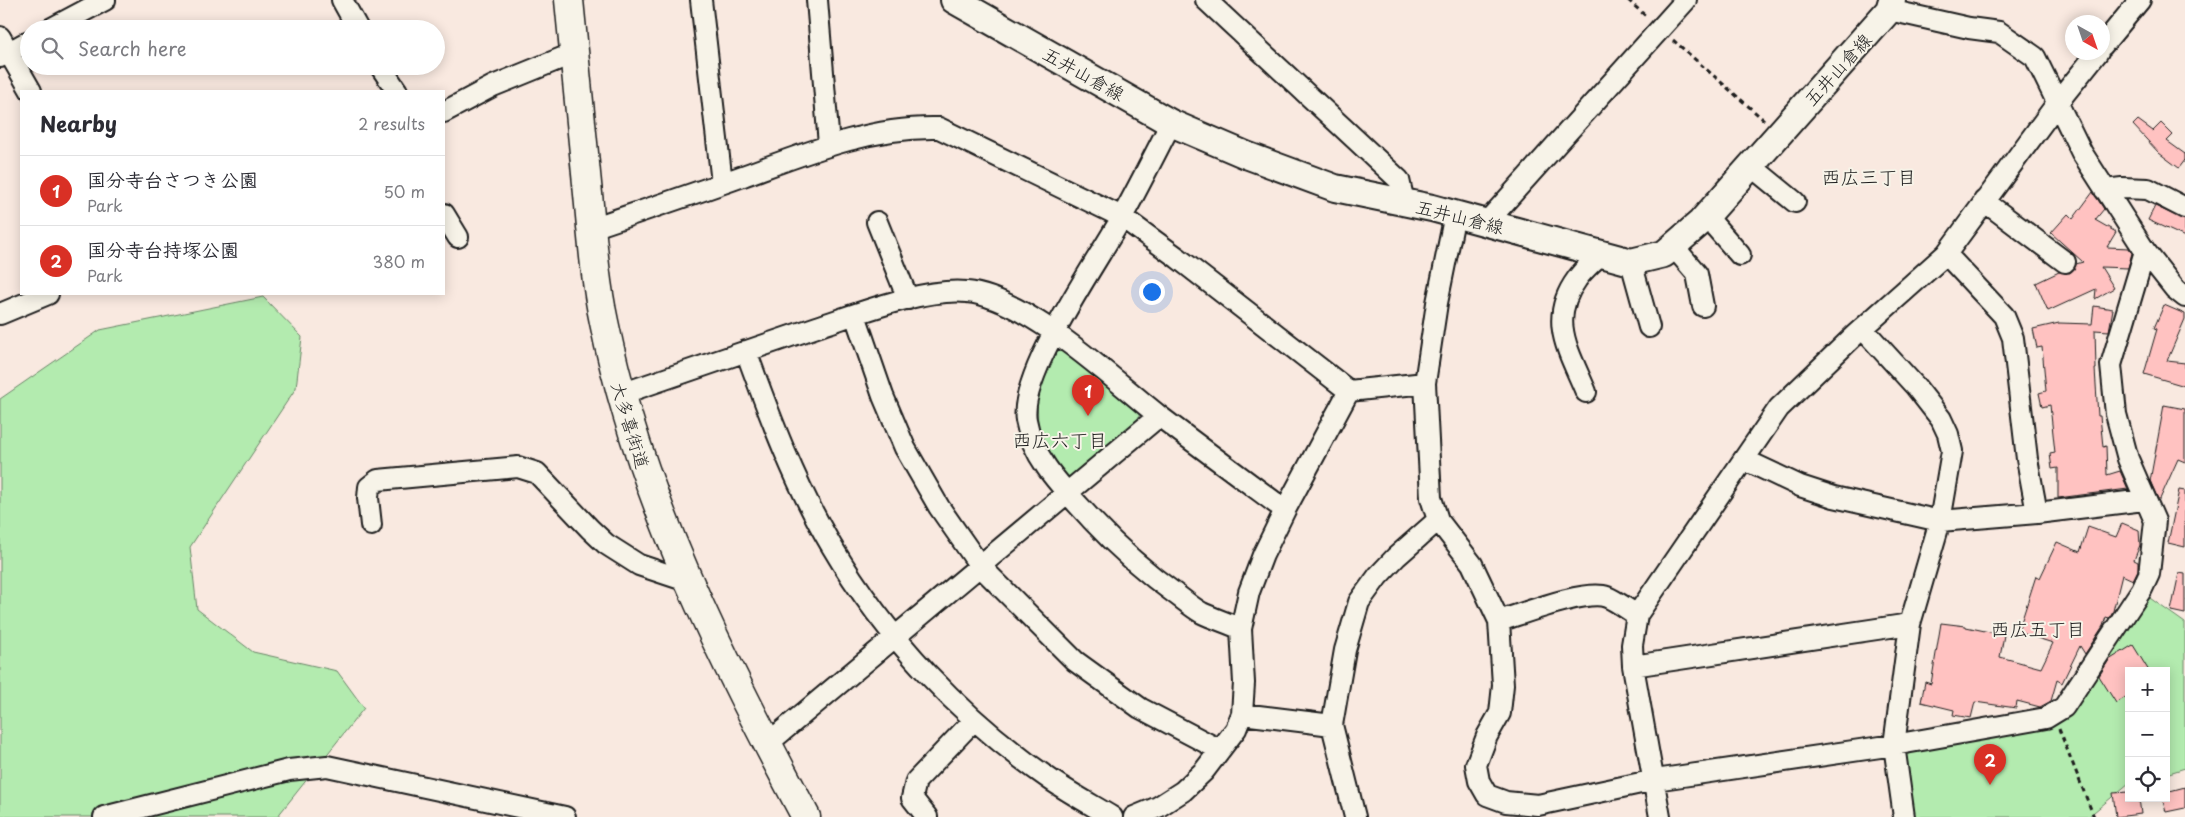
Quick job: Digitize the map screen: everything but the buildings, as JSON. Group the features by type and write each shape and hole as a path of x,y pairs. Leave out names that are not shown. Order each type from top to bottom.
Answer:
{"highway":[{"name":"大多喜街道","path":"569,0 603,319 635,445 690,582 739,691 806,817"}],"main road":[{"name":"五井山倉線","path":"954,0 1171,123 1246,155 1336,188 1455,214 1631,262 1664,254 1706,216 1891,5"}],"street":[{"path":"67,20 105,0"},
{"path":"342,0 353,20"},
{"path":"701,0 722,183"},
{"path":"817,0 829,145"},
{"path":"1206,0 1399,180 1404,202"},
{"path":"1486,222 1686,0"},
{"path":"2110,36 2140,0"},
{"path":"1891,5 1969,28 1999,32 2035,58 2082,153 2105,190 2145,251 2175,289 2185,297"},
{"path":"20,44 3,49 20,74"},
{"path":"445,111 494,86 574,53"},
{"path":"1660,817 1655,780 1633,666 1632,645 1637,615 1779,408 1946,254 2058,102 2092,60"},
{"path":"20,75 30,90"},
{"path":"386,75 396,90"},
{"path":"1171,123 1122,217 1054,332 1031,381 1026,402 1026,419 1032,441 1042,460 1067,493 1107,535 1150,576 1200,612 1241,629"},
{"path":"592,228 829,145 881,132 913,127 939,128 1122,217 1178,258 1349,391 1425,383"},
{"path":"1751,166 1795,202"},
{"path":"2105,190 2148,189 2185,208"},
{"path":"1984,201 2065,262"},
{"path":"1455,214 1437,303 1425,383 1431,498 1438,520 1472,564 1499,621 1503,685 1500,713 1487,736 1476,765 1479,781 1488,794 1506,802 1538,805 1655,780 1894,745 2046,718 2064,707 2142,589 2149,574 2155,521 2144,500 2128,460 2116,414 2111,365 2145,251"},
{"path":"445,216 458,238"},
{"path":"1706,216 1740,256"},
{"path":"877,222 908,299"},
{"path":"1673,246 1697,274 1702,306"},
{"path":"1586,392 1561,327 1563,301 1578,278 1601,254"},
{"path":"1946,254 2004,316 2012,338 2026,459 2036,513"},
{"path":"1631,262 1649,327"},
{"path":"621,394 855,315 934,292 967,292 990,296 1013,306 1054,332 1159,416 1285,510"},
{"path":"0,314 46,295"},
{"path":"855,315 883,396 905,448 939,507 980,566 1075,661 1140,708 1220,750"},
{"path":"1863,329 1916,387 1940,419 1948,434 1952,451 1940,521 1910,624 1894,745 1904,817"},
{"path":"746,351 772,423 799,484 826,536 895,638 974,720 1051,780 1112,817"},
{"path":"1134,817 1158,807 1183,791 1204,771 1236,729 1242,714 1244,682 1241,629 1250,592 1263,555 1285,510 1349,391"},
{"path":"767,744 1159,416"},
{"path":"1744,460 1800,486 1940,521 2036,513 2144,500"},
{"path":"371,525 368,498 369,487 378,480 518,467 537,473 606,544 639,564 690,582"},
{"path":"1355,817 1332,725 1345,650 1360,602 1378,576 1396,557 1438,520"},
{"path":"1499,621 1563,601 1586,597 1606,597 1637,615"},
{"path":"1633,666 1910,624"},
{"path":"1242,714 1332,725"},
{"path":"927,817 912,798 916,781 974,720"},
{"path":"104,817 289,770 327,766 565,817"}],"path":[{"path":"1628,0 1779,134"},
{"path":"2053,714 2094,817"}],"green space":[{"path":"263,297 302,337 296,388 190,547 197,609 253,652 337,671 364,708 277,817 0,817 0,399 100,330"},
{"path":"1060,350 1140,412 1138,420 1077,476 1065,477 1050,462 1038,430 1037,389 1050,355"},
{"path":"2147,596 2185,623 2185,768 2170,773 2170,667 2125,667 2125,786 2088,817 1910,817 1905,750 2052,725 2062,721"}],"place":[{"name":"国分寺台さつき公園","path":"1088,416"},
{"name":"国分寺台持塚公園","path":"1990,785"}],"district":[{"name":"西広三丁目","path":"1869,176"},
{"name":"西広六丁目","path":"1060,439"},
{"name":"西広五丁目","path":"2038,628"}]}
